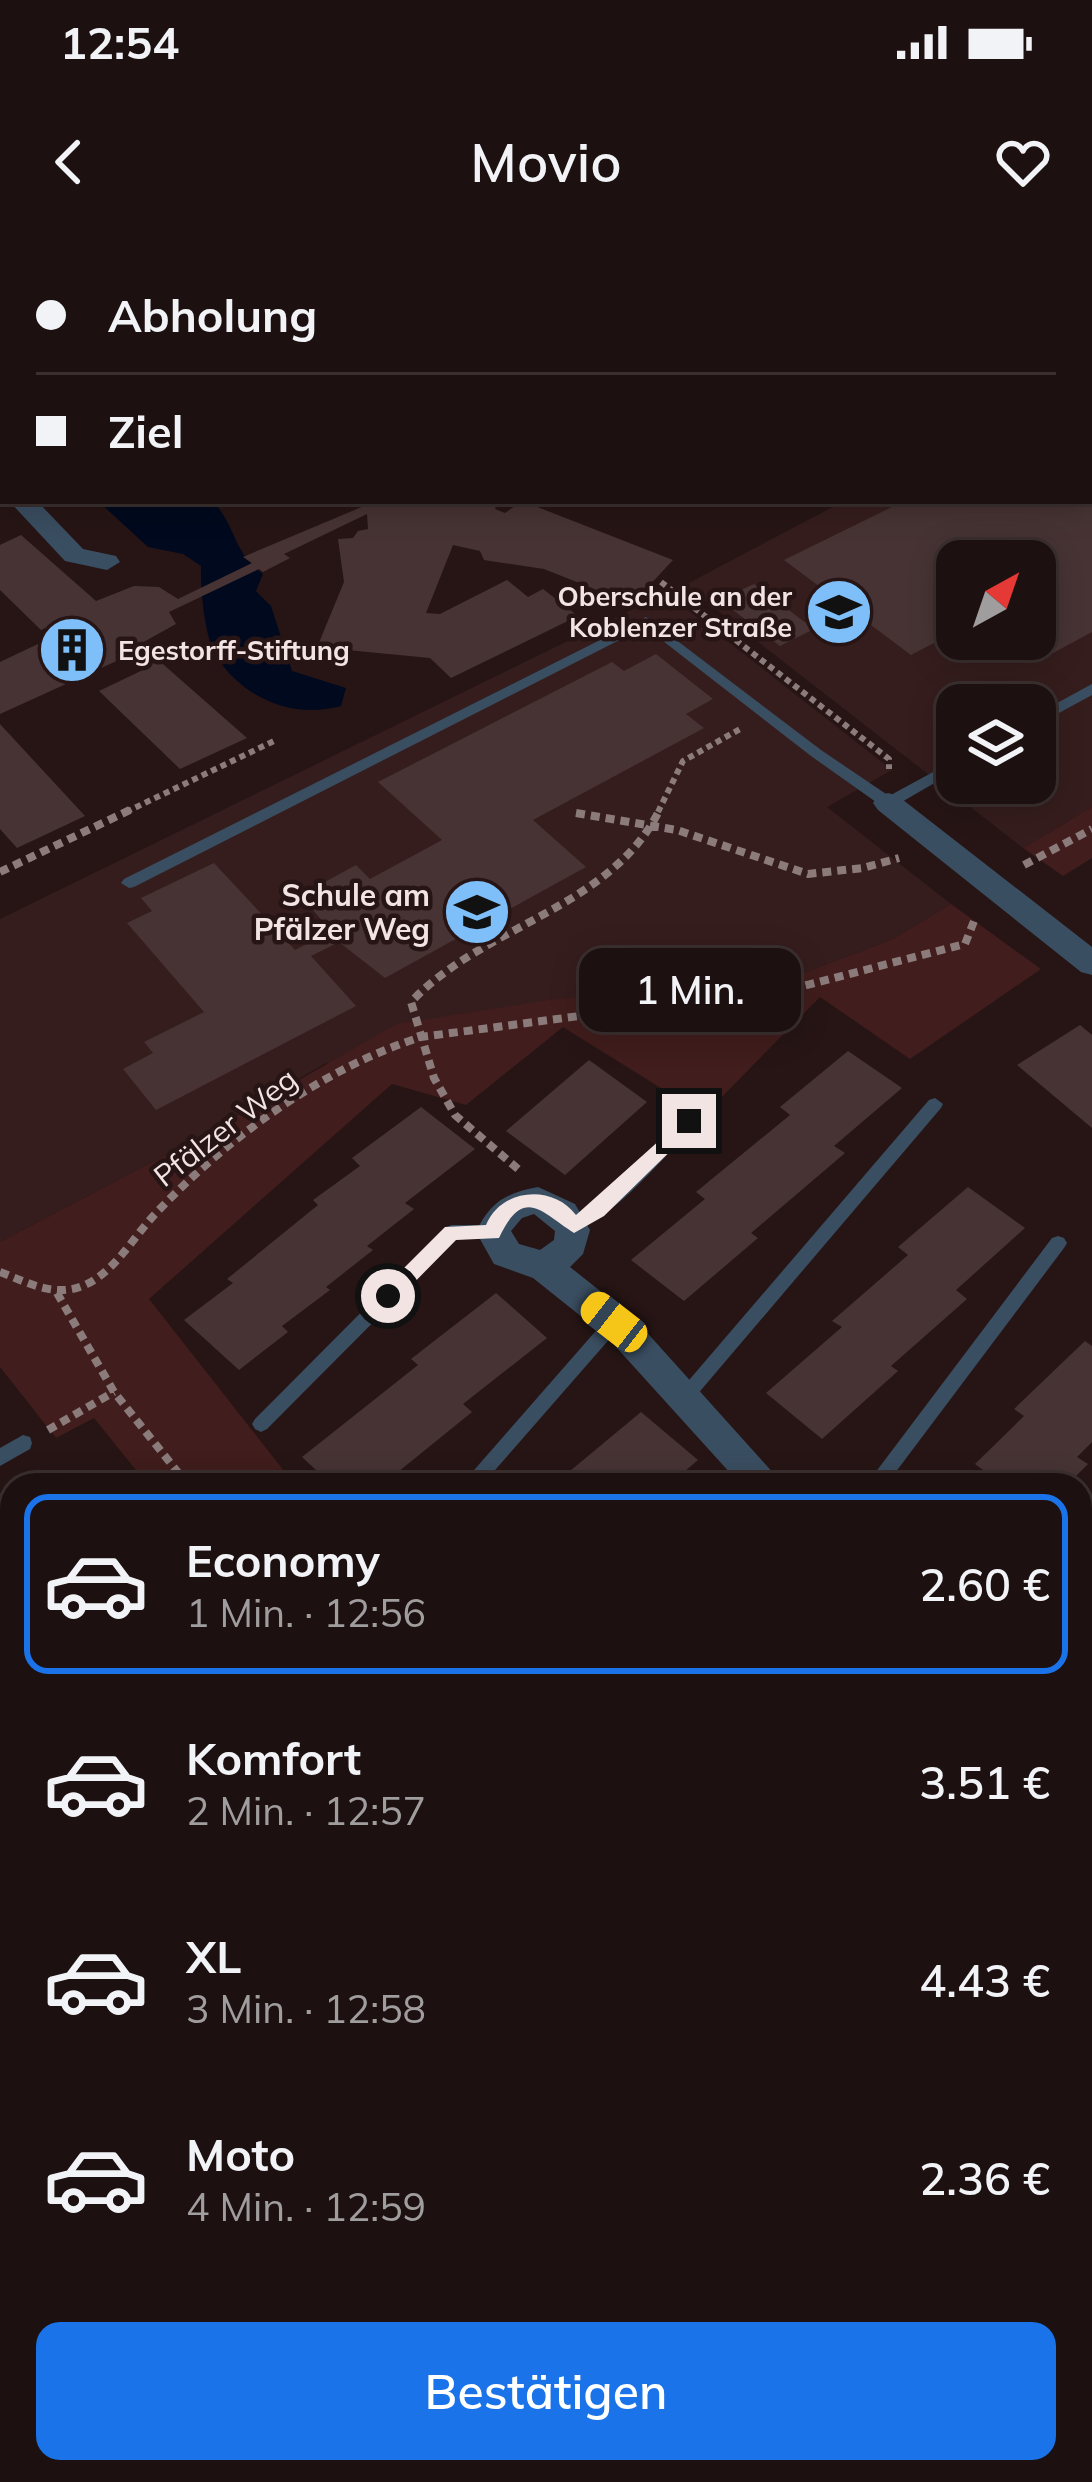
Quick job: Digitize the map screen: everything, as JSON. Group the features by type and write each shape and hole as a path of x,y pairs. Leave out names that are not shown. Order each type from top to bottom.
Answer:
{"street":[{"path":"25,504 74,555 107,562"},
{"path":"888,803 1092,964"},
{"path":"538,1201 561,1208 574,1225 573,1243 561,1258 542,1265 518,1263 499,1251 493,1232 500,1215 516,1204 538,1201"},
{"path":"542,1265 614,1322 684,1398 743,1473"}],"lane":[{"path":"129,883 646,621 888,803 936,776"},
{"path":"1056,709 1092,689"},
{"path":"684,1398 935,1105"},
{"path":"574,1225 598,1211 689,1121"},
{"path":"261,1424 452,1232 493,1232"},
{"path":"884,1473 1058,1243"},
{"path":"481,1473 614,1322"},
{"path":"0,1458 23,1443"}],"path":[{"path":"662,582 889,759 888,803"},
{"path":"538,1201 517,1166 455,1115 434,1078 411,1002 437,974 608,876 652,826 683,761 766,715"},
{"path":"0,872 274,741"},
{"path":"575,813 677,830 808,874 863,868 941,845"},
{"path":"989,884 1092,829"},
{"name":"Pfälzer Weg","path":"57,1292 88,1285 125,1253 156,1213 260,1123 374,1052 421,1037 799,987 964,944 989,884"},
{"path":"0,1272 57,1292 114,1392 178,1473"},
{"path":"23,1443 114,1392"}],"shaded area":[{"name":"Oberschule an der Koblenzer Straße","path":"838,504 1092,504 1092,807 1023,848 966,804 1056,804 1056,684 936,684 936,780 685,585"},
{"name":"Schule am Pfälzer Weg","path":"666,593 892,770 827,807 951,904 893,939 801,974 690,986 324,1064 183,1146 0,1242 0,919"},
{"path":"1092,807 1092,858 1063,876 1023,848"},
{"path":"951,904 1041,969 910,1059 820,997 704,1115 563,1027 466,1105 392,1084 149,1299 286,1473 138,1473 94,1418 56,1438 0,1367 0,1242 183,1146 397,1024 549,1000 801,974 893,939"}],"water":[{"path":"101,504 215,504 246,557 263,574 256,591 271,606 292,671 346,688 341,706 289,708 242,685 217,658 209,639 201,566 183,554 148,547"}],"building":[{"path":"361,504 497,504 495,509 505,513 518,504 530,504 673,560 632,604 544,569 484,560 480,551 453,545 426,613 440,614 507,580 528,597 543,589 578,616 451,678 430,658 347,650 326,656 316,650 344,582 338,539 353,538 368,529 367,514 284,554 290,558 263,572 259,569 169,612 176,624 140,644 247,738 180,769 99,691 147,668 124,648 115,652 121,659 0,714 0,662 57,635 49,626 41,630 0,590 0,545 21,535 96,601 134,586 159,587 178,599 252,563 243,557 364,506"},
{"path":"898,504 1092,504 1092,632 1056,651 1056,540 936,540 936,642 911,655 784,560"},
{"path":"754,584 814,629 780,646 720,600"},
{"path":"656,654 713,699 686,714 704,728 533,820 586,867 385,978 339,942 311,956 356,1006 156,1110 123,1069 153,1053 144,1042 204,1012 127,923 152,911 141,898 214,863 295,950 331,932 301,895 356,865 370,879 442,840 378,782 612,662 624,671"},
{"path":"0,724 85,816 17,848 0,829"},
{"path":"1080,1025 1092,1035 1092,1128 1017,1065"},
{"path":"848,1051 902,1088 834,1146 845,1153 751,1233 758,1238 684,1301 631,1260 705,1199 696,1192 790,1115 780,1107"},
{"path":"589,1060 647,1102 565,1175 506,1131"},
{"path":"421,1107 475,1149 405,1203 414,1209 367,1246 373,1250 326,1287 330,1290 282,1326 288,1332 239,1370 184,1320 233,1283 227,1279 318,1205 313,1200 360,1166 352,1158"},
{"path":"968,1187 1025,1228 956,1290 967,1299 891,1366 898,1371 822,1439 766,1393 842,1327 832,1321 908,1255 898,1247"},
{"path":"496,1293 547,1338 463,1404 472,1412 397,1473 319,1473 302,1457 418,1365 411,1359"},
{"path":"1085,1341 1092,1346 1092,1442 1077,1457 1088,1464 1079,1473 980,1473 983,1470 975,1464 1024,1416 1014,1409"},
{"path":"641,1412 698,1460 683,1473 568,1473"}],"place":[{"name":"Oberschule an der Koblenzer Straße","path":"839,612"},
{"name":"Egestorff-Stiftung","path":"72,650"},
{"name":"Schule am Pfälzer Weg","path":"477,912"}],"route":[{"path":"388,1296 452,1232 493,1232 500,1215 516,1204 538,1201 561,1208 574,1225 598,1211 689,1121"}]}
